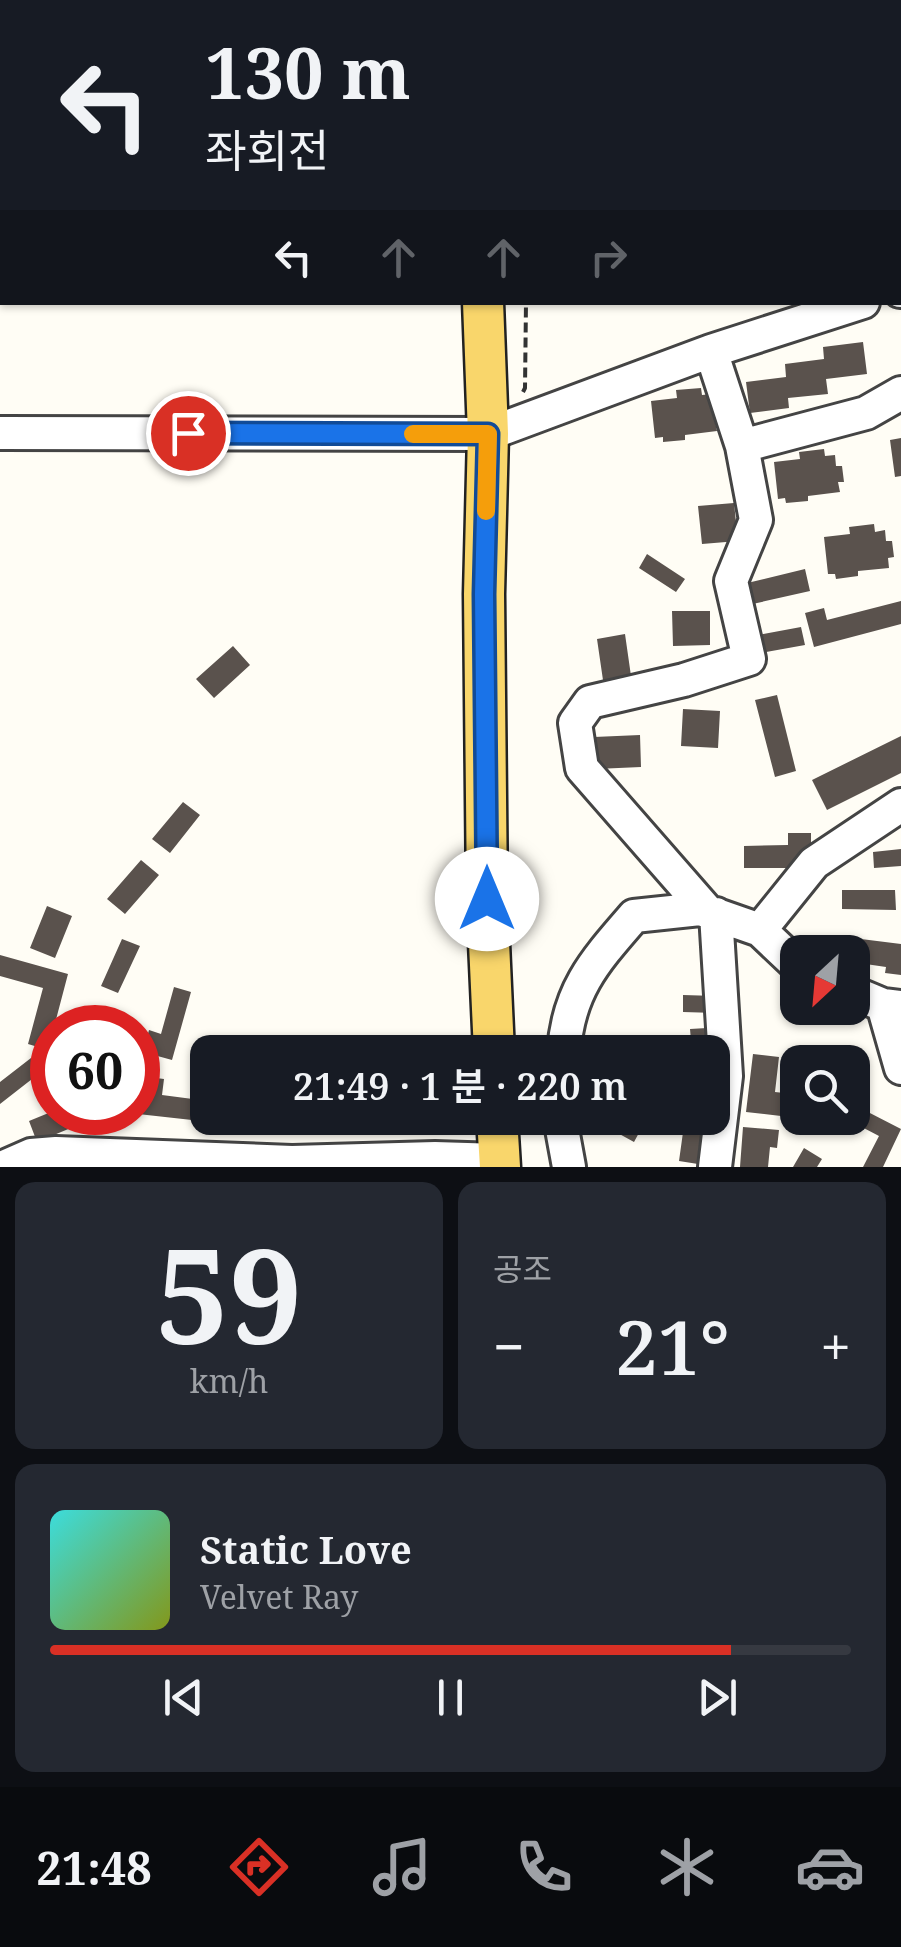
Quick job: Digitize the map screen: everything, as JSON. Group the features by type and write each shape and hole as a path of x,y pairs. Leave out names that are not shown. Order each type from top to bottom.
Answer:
{"main road":[{"path":"483,305 488,434 484,594 486,880 493,1035"},
{"path":"488,434 509,338 508,305"},
{"path":"498,1135 500,1164"}],"street":[{"path":"0,432 488,434 711,351 854,305"},
{"path":"711,351 742,446 756,520 731,581 748,659 684,680 590,702 575,723 582,768 712,913 726,1076 715,1167"},
{"path":"742,446 866,413 901,394"},
{"path":"760,930 814,863 901,806"},
{"path":"565,1035 566,1022 588,969 634,916 700,908 760,930 780,949"},
{"path":"892,1006 901,1068"},
{"path":"563,1135 569,1167"},
{"path":"0,1141 17,1161 94,1152 292,1162 435,1158 500,1164"}],"building":[{"path":"863,342 867,374 826,379 828,394 788,398 789,408 750,413 746,382 786,377 785,364 824,359 823,347"},
{"path":"701,388 702,395 712,394 721,421 715,421 717,431 685,435 685,440 663,442 663,437 655,438 651,401 677,398 676,390"},
{"path":"901,438 901,476 895,477 890,440"},
{"path":"824,449 825,456 835,455 836,466 842,466 844,482 838,482 840,492 808,496 808,501 786,503 785,498 778,499 774,462 800,459 799,452"},
{"path":"734,503 738,541 702,544 698,506"},
{"path":"874,524 875,532 885,530 886,541 892,541 894,557 888,558 889,568 858,571 858,576 836,579 835,574 828,574 824,537 850,534 849,527"},
{"path":"647,554 685,579 676,592 639,568"},
{"path":"805,569 810,591 748,605 743,584"},
{"path":"901,601 901,624 814,647 805,613 824,608 827,620"},
{"path":"672,611 710,611 710,645 673,646"},
{"path":"801,627 805,645 761,653 758,635"},
{"path":"625,634 632,683 604,687 597,639"},
{"path":"233,646 250,665 214,698 196,679"},
{"path":"777,695 796,771 775,777 755,700"},
{"path":"683,709 720,711 718,748 681,746"},
{"path":"640,735 641,767 596,769 594,737"},
{"path":"901,736 901,773 827,810 812,780"},
{"path":"183,802 200,815 170,853 152,839"},
{"path":"788,833 811,833 811,857 801,868 744,868 744,846 788,845"},
{"path":"901,849 901,866 874,868 873,852"},
{"path":"141,860 159,875 125,914 107,899"},
{"path":"842,890 895,890 896,910 842,909"},
{"path":"47,906 72,916 55,958 30,948"},
{"path":"122,939 140,946 118,993 101,986"},
{"path":"870,940 901,944 901,975 885,973 886,967 870,965"},
{"path":"0,955 68,974 60,1005 38,1005 43,988 0,976"},
{"path":"174,987 191,992 172,1060 160,1057 161,1034"},
{"path":"683,995 716,996 716,1013 683,1012"},
{"path":"707,1028 707,1035 691,1035 690,1029"},
{"path":"753,1054 779,1057 775,1092 780,1093 780,1116 746,1112"},
{"path":"30,1059 30,1081 0,1104 0,1082"},
{"path":"160,1078 164,1079 162,1095 190,1099 190,1120 160,1116"},
{"path":"870,1113 901,1129 883,1167 863,1167 879,1136 870,1131"},
{"path":"743,1127 779,1130 777,1148 770,1147 768,1167 740,1167"},
{"path":"34,1135 54,1135 37,1142"},
{"path":"683,1135 702,1135 698,1164 679,1161"},
{"path":"804,1148 822,1159 817,1167 793,1167"}],"slow traffic":[{"path":"413,434 488,434 486,511"}],"route":[{"path":"188,433 488,434 484,594 487,899"}]}
